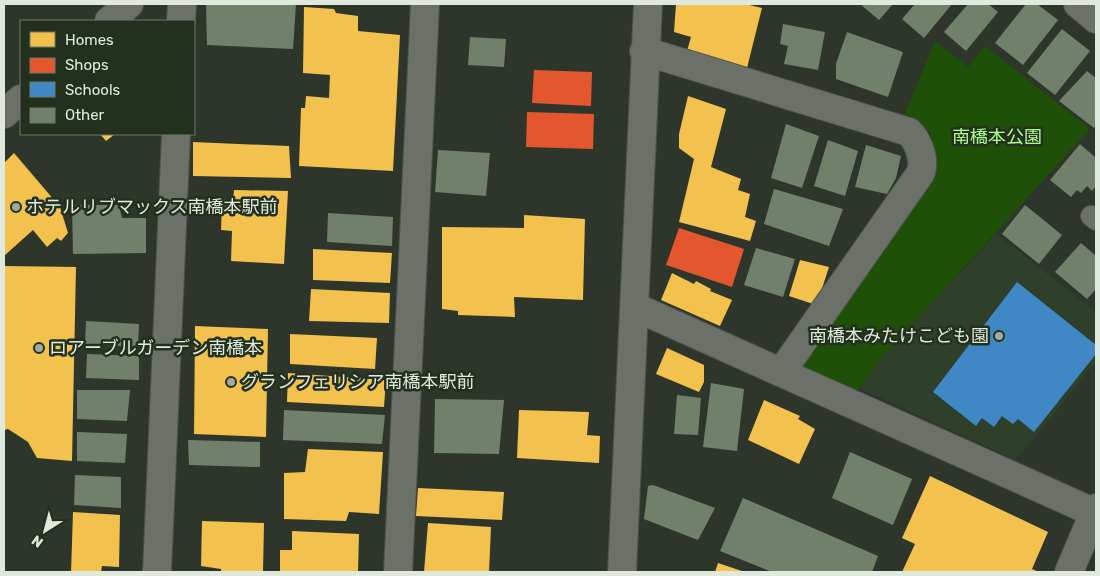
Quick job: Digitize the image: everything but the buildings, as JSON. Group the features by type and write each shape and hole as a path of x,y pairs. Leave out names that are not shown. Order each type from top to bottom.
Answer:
{"street":[{"path":"110,20 129,4"},
{"path":"181,20 182,4"},
{"path":"398,572 425,4"},
{"path":"622,572 635,307 644,51 648,4"},
{"path":"1078,4 1096,19"},
{"path":"644,51 909,132 918,145 923,167 920,174 782,371"},
{"path":"4,114 20,99"},
{"path":"157,572 176,135"},
{"path":"635,307 1095,510 1069,572"}],"shaded area":[{"name":"南橋本みたけこども園","path":"996,234 1096,312 1096,362 1016,460 859,388 879,361"}],"green space":[{"name":"南橋本公園","path":"935,41 968,67 985,46 1090,129 879,361 855,393 805,371 803,360 930,173 937,159 930,132 903,118"}],"place":[{"name":"ホテルリブマックス南橋本駅前","path":"16,207"},
{"name":"南橋本みたけこども園","path":"999,336"},
{"name":"ロアーブルガーデン南橋本","path":"39,348"},
{"name":"グランフェリシア南橋本駅前","path":"231,382"}]}
